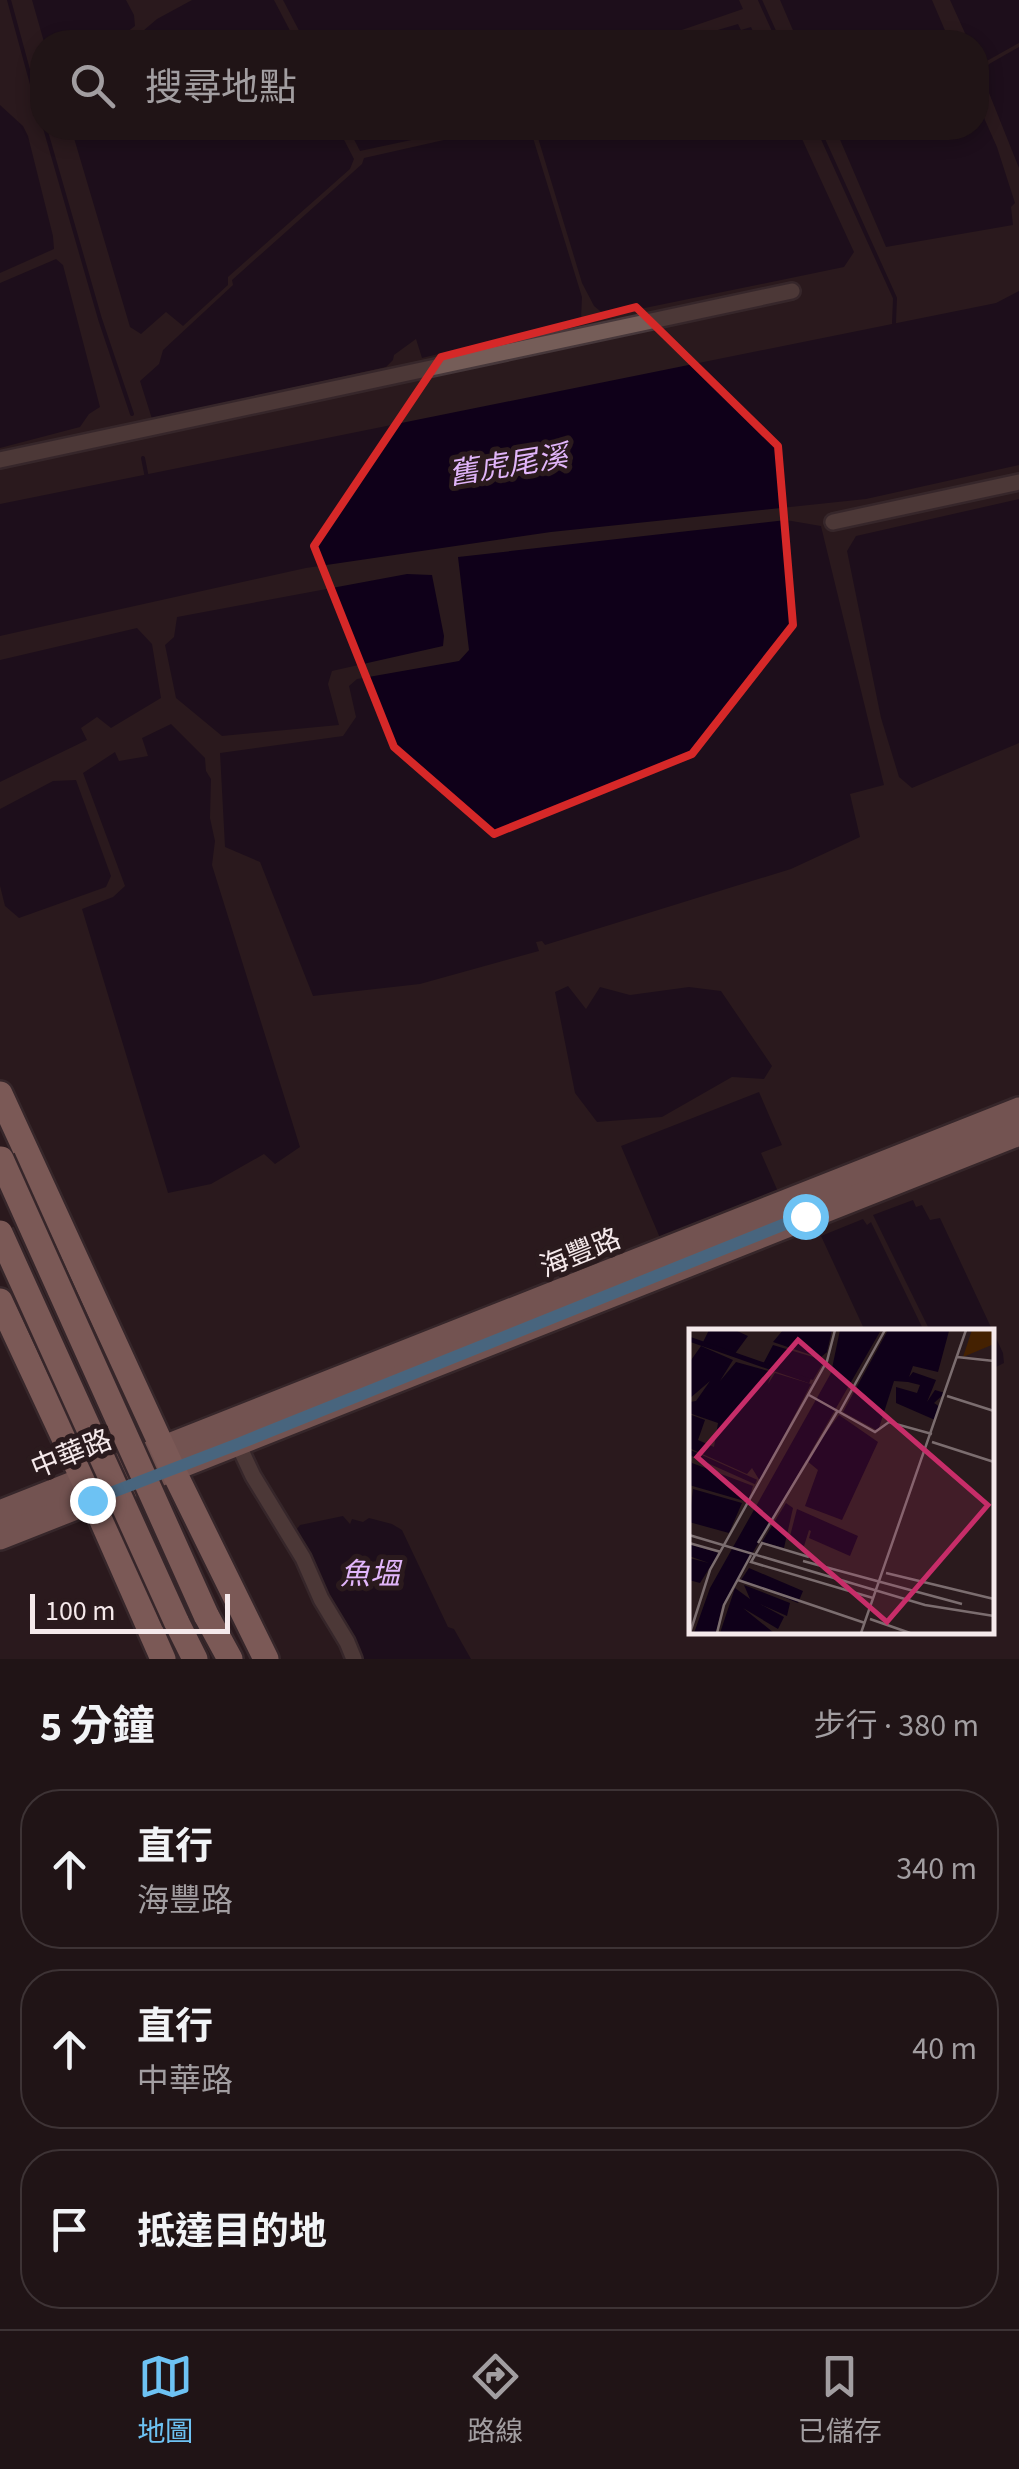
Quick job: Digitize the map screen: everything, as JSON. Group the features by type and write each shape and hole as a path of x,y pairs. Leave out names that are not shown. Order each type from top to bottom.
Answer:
{"highway":[{"path":"0,1094 168,1459 266,1659"},
{"path":"1,1158 206,1615 230,1659"},
{"path":"0,1233 195,1659"},
{"path":"0,1301 163,1659"}],"main road":[{"name":"海豐路","path":"168,1459 1019,1110"},
{"name":"海豐路","path":"168,1459 238,1444 1019,1133"},
{"name":"中華路","path":"0,1514 88,1489 168,1459"},
{"name":"中華路","path":"0,1537 88,1489"}],"street":[{"path":"0,460 792,291"},
{"path":"832,522 1019,482"},
{"path":"238,1444 303,1558 354,1659"}],"highlighted area":[{"path":"636,307 778,446 793,625 692,754 494,834 394,747 314,546 441,357"}],"water":[{"path":"32,0 126,0 134,15 135,26 130,30 41,30"},
{"path":"192,0 274,0 290,30 144,30"},
{"path":"283,0 739,0 743,9 682,30 299,30"},
{"path":"780,0 932,0 945,30 793,30"},
{"path":"950,0 1019,0 1019,43 989,60 989,30 964,30"},
{"path":"738,24 741,30 718,30"},
{"path":"1019,47 1019,168 989,93 989,64"},
{"path":"0,105 28,136 54,249 0,273"},
{"path":"989,129 1015,203 1011,207 1013,225 886,247 840,140 989,140"},
{"path":"75,140 344,140 354,159 350,169 228,277 228,285 183,326 166,312 141,334 130,327"},
{"path":"354,140 412,140 360,151"},
{"path":"444,140 534,140 582,297 581,320 422,358 416,339 394,355 386,367 152,419 140,381 159,364 163,350 364,158"},
{"path":"539,140 803,140 854,252 844,267 606,316 594,306 582,283"},
{"path":"56,259 63,265 100,407 80,427 0,448 0,283"},
{"name":"舊虎尾溪","path":"1019,291 1019,465 866,499 551,532 306,568 0,636 0,504 996,303"},
{"path":"1019,499 1019,743 912,788 899,777 881,718 847,551 856,536"},
{"path":"786,520 821,526 884,785 850,794 860,837 791,869 545,945 536,942 539,951 420,984 313,996 260,862 225,847 220,753 343,736 356,717 349,686 357,679 459,661 469,650 458,557"},
{"path":"407,574 432,575 443,646 332,671 328,684 339,725 222,736 176,698 165,645 174,637 177,617"},
{"path":"137,628 152,644 161,698 111,728 97,717 81,728 87,740 0,782 0,660"},
{"path":"171,724 205,758 211,779 210,818 215,841 212,865 300,1147 275,1164 264,1154 211,1184 168,1193 82,909 113,897 125,886 83,773 115,752 119,761 148,756 142,738"},
{"path":"76,780 111,876 106,887 19,918 5,906 0,886 0,809 53,781"},
{"path":"568,986 586,1009 600,987 630,995 689,987 721,991 772,1066 764,1079 732,1077 662,1117 597,1122 575,1093 555,992"},
{"path":"759,1092 782,1145 761,1153 783,1203 663,1245 621,1146"},
{"path":"913,1200 916,1207 922,1205 930,1220 940,1218 992,1329 929,1329 873,1215"},
{"path":"863,1219 867,1225 871,1222 923,1329 864,1329 821,1236"},
{"path":"994,1334 1003,1353 1004,1363 994,1368"},
{"name":"魚塭","path":"343,1516 350,1524 352,1519 363,1522 369,1518 402,1530 448,1627 454,1629 471,1659 362,1659 296,1530 300,1525"}],"waterway":[{"path":"9,0 30,77"},
{"path":"760,0 774,30"},
{"path":"48,140 132,414"},
{"path":"823,140 895,298 894,323"},
{"path":"143,458 147,478"}],"route":[{"path":"92,1500 805,1216"}]}
